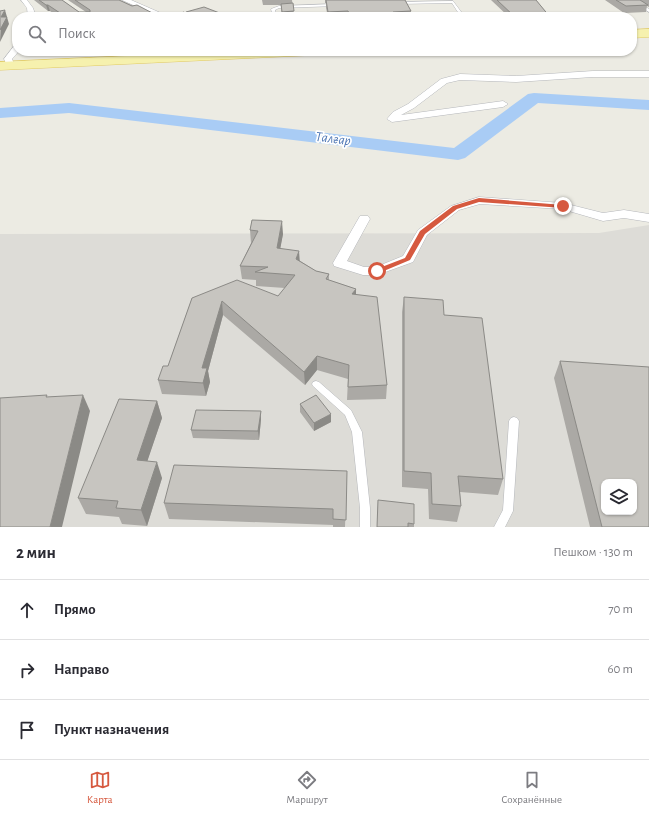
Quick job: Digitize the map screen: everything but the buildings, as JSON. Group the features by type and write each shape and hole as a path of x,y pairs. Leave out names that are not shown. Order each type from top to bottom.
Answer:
{"main road":[{"path":"637,34 649,33"},
{"path":"6,66 134,56"}],"street":[{"path":"24,0 30,8 31,12"},
{"path":"125,0 154,12"},
{"path":"6,66 8,59 12,54"},
{"path":"503,104 392,119 396,114 411,106 444,81 460,78 516,79 593,74 649,74"},
{"path":"364,219 339,263 362,271 377,271 408,259 422,233 455,208 479,200 563,206 603,217 624,214 649,218"}],"lane":[{"path":"632,0 649,11"},
{"path":"392,4 453,2 460,12"},
{"path":"274,12 273,9 279,7 339,5"},
{"path":"316,384 348,413 357,432 365,508 365,527"},
{"path":"499,527 508,511 514,421"}],"shaded area":[{"path":"649,225 649,527 0,527 0,234 599,233"}],"waterway":[{"name":"Талғар","path":"0,113 69,108 458,154 534,98 649,105"}],"route":[{"path":"377,271 408,259 422,233 455,208 479,200 563,206"}]}
